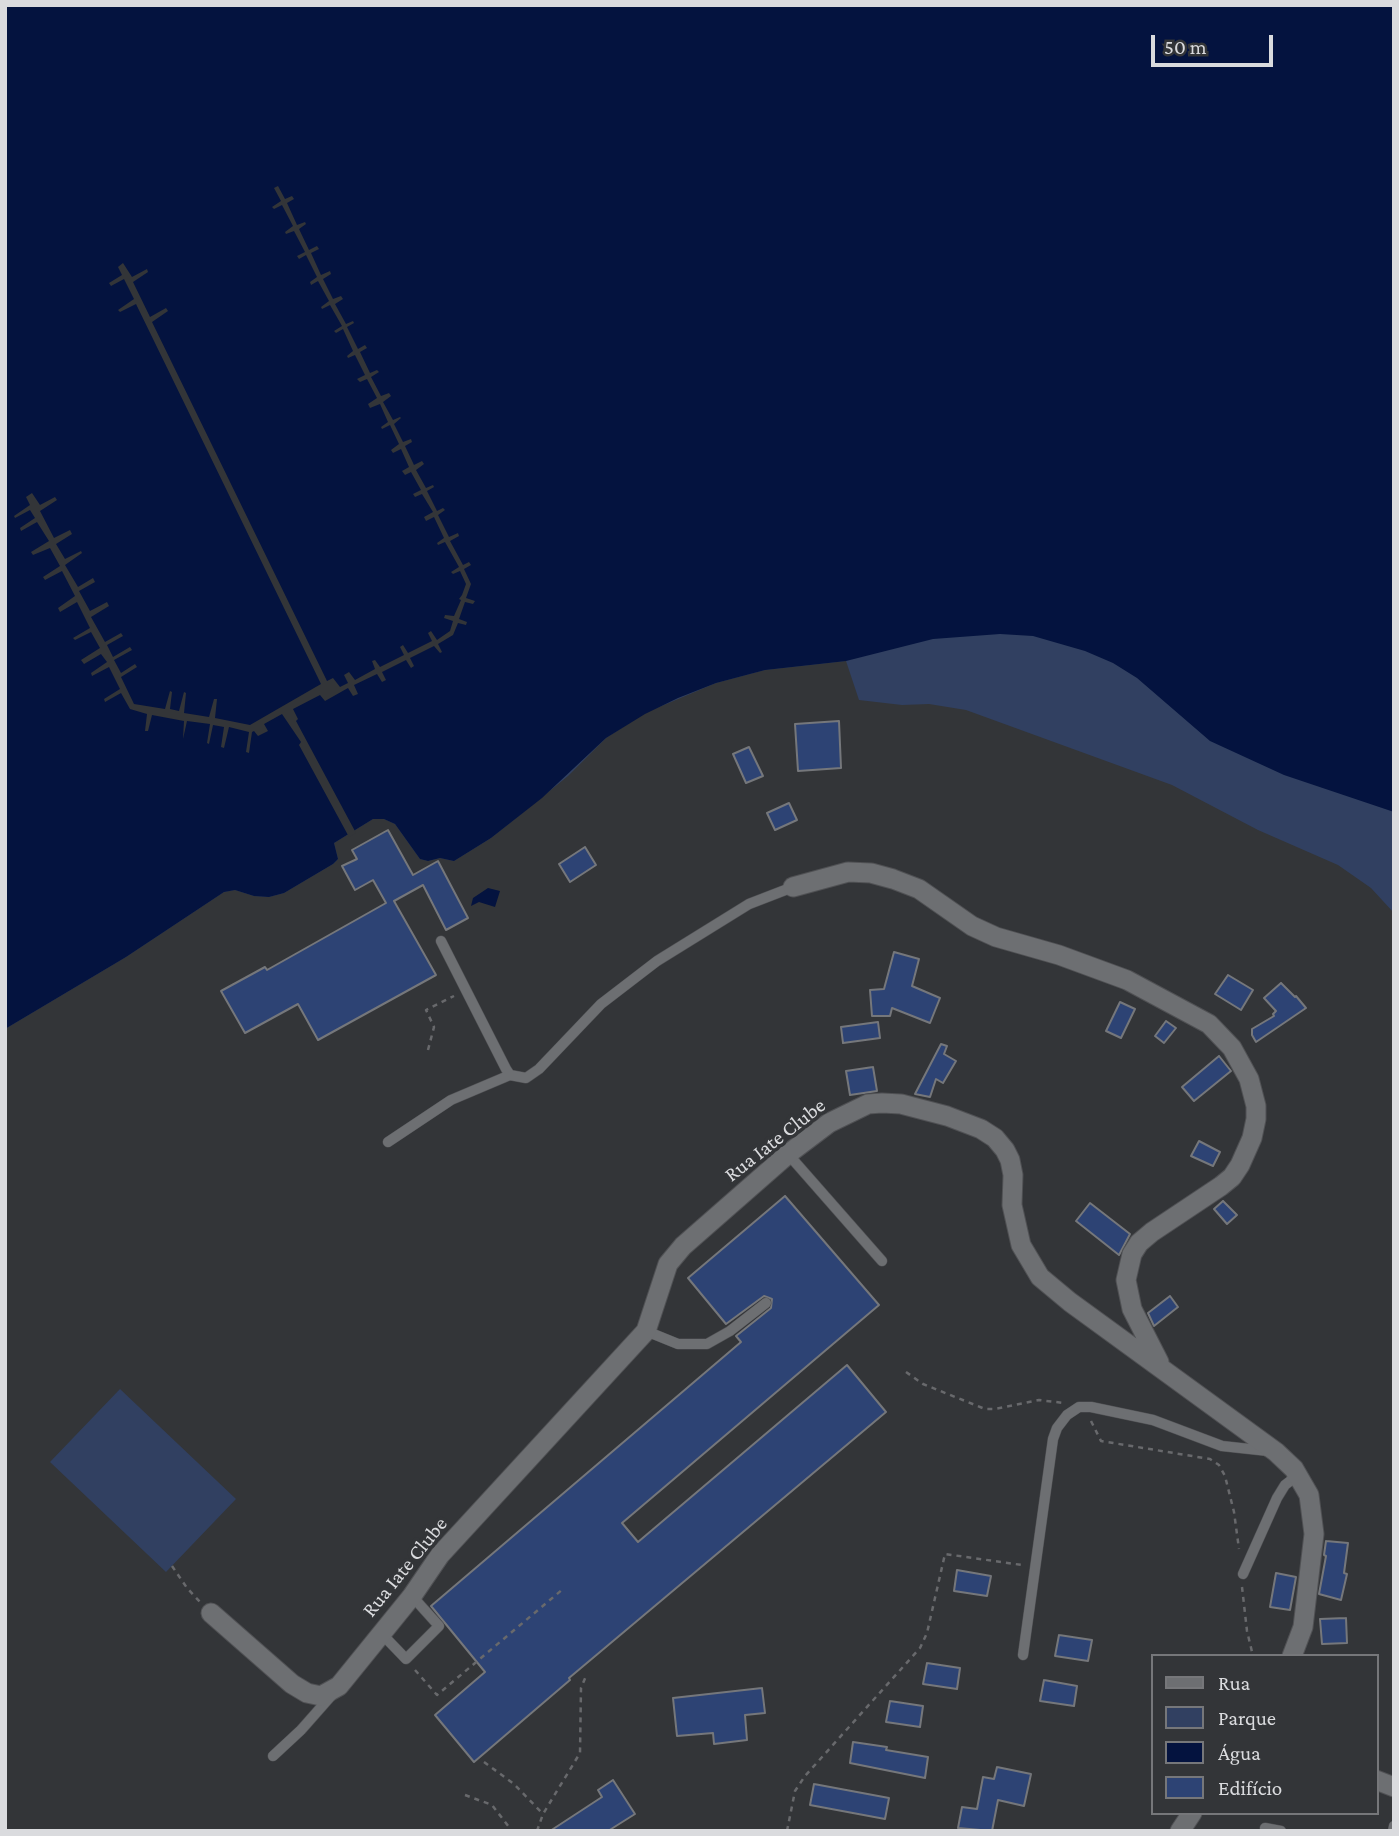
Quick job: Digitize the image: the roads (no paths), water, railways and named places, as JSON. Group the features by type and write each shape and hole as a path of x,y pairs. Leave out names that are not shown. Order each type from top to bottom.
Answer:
{"street":[{"path":"793,887 848,872 871,873 893,879 919,889 972,926 996,937 1059,955 1127,980 1209,1024 1232,1048 1249,1079 1256,1119 1252,1138 1240,1165 1232,1177 1221,1186 1139,1243 1126,1280 1132,1309 1161,1366"},
{"name":"Rua Iate Clube","path":"339,1686 412,1596 440,1555 646,1331 668,1264 683,1247 788,1154 829,1123 868,1104 901,1104 947,1116 981,1129 995,1138 1010,1160 1013,1175 1012,1205 1021,1245 1040,1277 1079,1309 1276,1452 1298,1475 1309,1495 1314,1534 1303,1627"},
{"path":"211,1613 292,1684 307,1693 321,1696 339,1686"},
{"path":"1293,1654 1303,1627"},
{"path":"1303,1627 1308,1654"},
{"path":"1180,1831 1191,1815"}],"lane":[{"path":"441,941 510,1075 520,1079 531,1076 601,1004 657,961 749,904 793,887"},
{"path":"388,1142 451,1100 510,1075"},
{"path":"788,1154 881,1261"},
{"path":"646,1331 678,1344 707,1344 730,1331 766,1303"},
{"path":"1023,1655 1053,1439 1068,1415 1079,1407 1091,1407 1153,1420 1222,1446 1276,1452"},
{"path":"1243,1574 1277,1498 1285,1485 1298,1475"},
{"path":"381,1633 406,1659 439,1626 412,1596"},
{"path":"273,1756 321,1709 339,1686"},
{"path":"1265,1828 1281,1831"}],"water":[{"path":"5,5 1394,5 1394,812 1284,775 1210,741 1137,678 1113,663 1085,651 1033,636 1000,634 933,639 846,661 765,670 716,683 678,698 606,738 542,798 491,838 454,861 440,858 428,861 420,859 395,824 384,819 373,819 334,843 338,859 333,864 284,893 269,897 235,890 224,892 126,957 5,1029"},
{"path":"488,888 500,891 495,907 479,902 471,906 473,898"}]}
